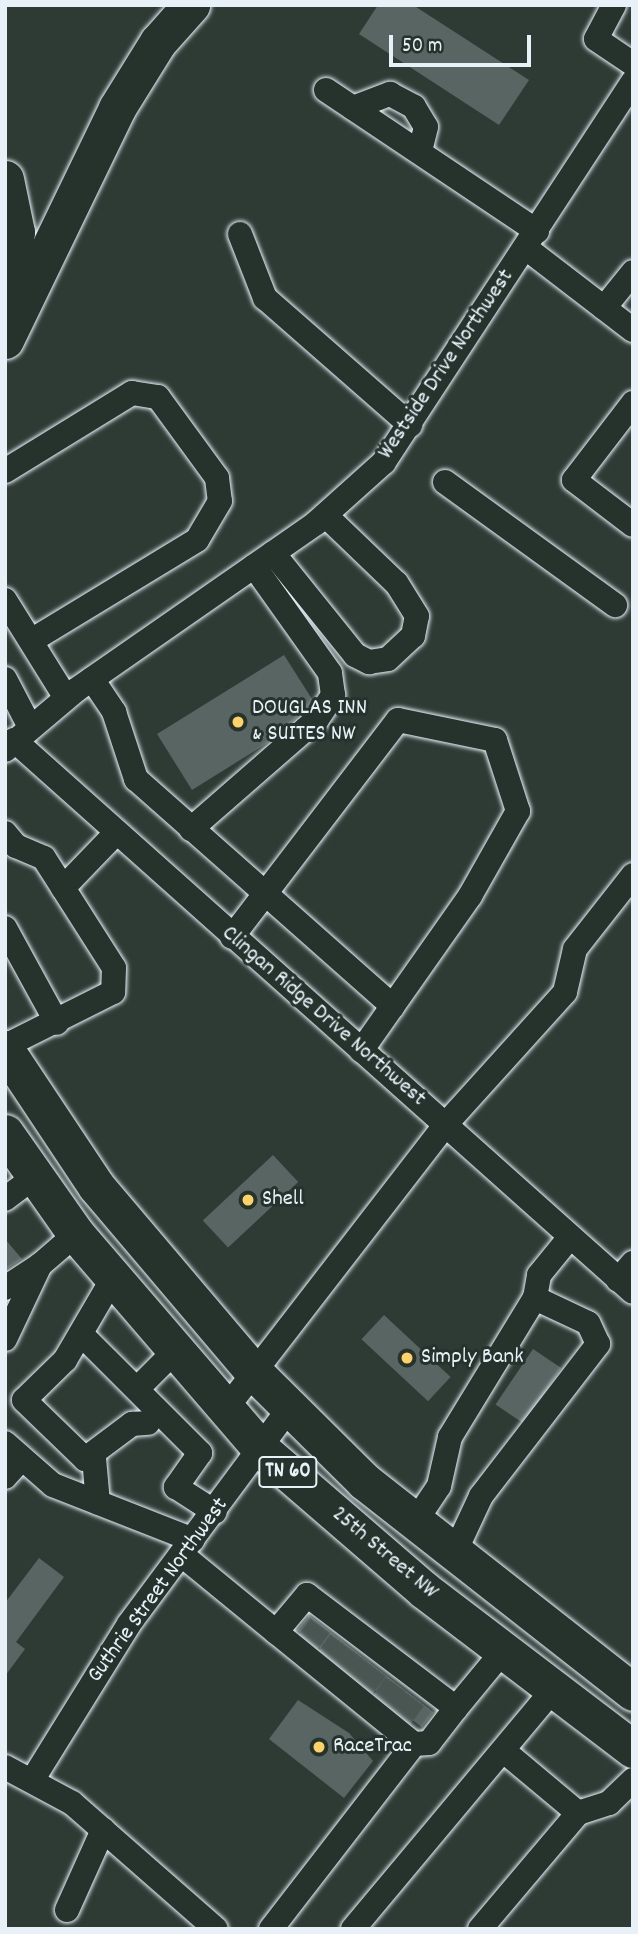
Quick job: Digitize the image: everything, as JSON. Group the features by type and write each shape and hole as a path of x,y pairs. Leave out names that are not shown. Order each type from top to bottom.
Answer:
{"highway":[{"path":"5,340 117,108 158,41 191,5"},
{"path":"5,179 16,232 5,293"},
{"name":"25th Street NW","path":"5,1048 96,1186 254,1372 415,1522 633,1692"},
{"name":"25th Street NW","path":"5,1133 76,1234 262,1450 503,1650 633,1749"}],"street":[{"path":"608,8 596,39 633,64"},
{"name":"Westside Drive Northwest","path":"16,739 92,679 325,515 384,462 633,81"},
{"path":"326,90 420,151 532,239 604,308 633,330"},
{"path":"353,108 390,94 414,107 426,127 420,151"},
{"path":"240,234 265,298 410,425"},
{"path":"604,308 633,271"},
{"path":"5,471 132,393 158,397 217,478 220,501 197,540 31,641"},
{"path":"633,403 574,481 633,525"},
{"path":"445,482 615,605"},
{"path":"263,559 355,654 369,663 388,659 413,636 417,616 396,583 325,515"},
{"path":"191,830 317,719 333,695 330,673 263,559"},
{"path":"5,600 66,698"},
{"path":"92,679 114,712 136,779 264,897 393,1006"},
{"path":"8,689 16,739"},
{"path":"232,937 398,720 495,740 518,811 470,896 361,1051"},
{"name":"Clingan Ridge Drive Northwest","path":"16,739 116,834 570,1237 628,1278"},
{"path":"63,888 116,834"},
{"path":"5,1048 113,992 114,980 114,968 44,858 9,845"},
{"path":"225,1410 445,1125 565,992 575,949 633,875"},
{"path":"8,939 57,1023"},
{"path":"5,1199 36,1176"},
{"path":"5,1288 40,1265 76,1234"},
{"path":"415,1522 441,1477 450,1437 535,1298 538,1275 570,1237"},
{"path":"5,1339 40,1265"},
{"path":"97,1465 74,1453 24,1400 82,1335 113,1278"},
{"path":"454,1554 480,1502 598,1344 588,1323 535,1298"},
{"path":"82,1335 137,1389 154,1417 200,1453 176,1487 215,1512"},
{"path":"137,1389 175,1351"},
{"name":"Guthrie Street Northwest","path":"33,1779 129,1624 262,1450 290,1408"},
{"path":"97,1465 154,1417"},
{"path":"5,1477 13,1450 53,1485 98,1503 187,1548 276,1632 304,1649 360,1693 414,1744 429,1743 503,1650"},
{"path":"97,1465 98,1503"},
{"path":"441,1477 480,1502"},
{"path":"276,1632 307,1595 335,1626 411,1684 456,1708"},
{"path":"353,1929 505,1752 554,1689"},
{"path":"271,1929 414,1744"},
{"path":"505,1752 579,1813"},
{"path":"5,1767 33,1779 103,1830 216,1929"},
{"path":"480,1929 579,1813 609,1803 633,1780"},
{"path":"67,1910 103,1830"}],"building":[{"path":"378,5 413,5 529,80 499,125 359,34"},
{"name":"DOUGLAS INN & SUITES NW","path":"284,655 312,699 306,709 269,742 192,790 157,734"},
{"path":"273,1155 298,1182 228,1248 203,1220"},
{"path":"5,1239 22,1259 5,1270"},
{"name":"Simply Bank","path":"384,1315 451,1377 428,1401 361,1339"},
{"path":"533,1349 561,1368 524,1424 496,1405"},
{"path":"39,1558 64,1577 16,1642 25,1649 5,1676 5,1603"},
{"name":"RaceTrac","path":"309,1615 434,1712 422,1727 297,1630"},
{"name":"RaceTrac","path":"298,1700 349,1733 373,1761 344,1798 269,1739"}],"tunnel":[{"path":"306,1645 321,1624"},
{"path":"326,1661 341,1640"},
{"path":"345,1675 360,1655"},
{"path":"362,1688 377,1668"},
{"path":"382,1704 396,1683"},
{"path":"400,1718 415,1698"}],"place":[{"name":"DOUGLAS INN & SUITES NW","path":"238,722"},
{"name":"Shell","path":"248,1200"},
{"name":"Simply Bank","path":"407,1358"},
{"name":"RaceTrac","path":"319,1747"}]}
